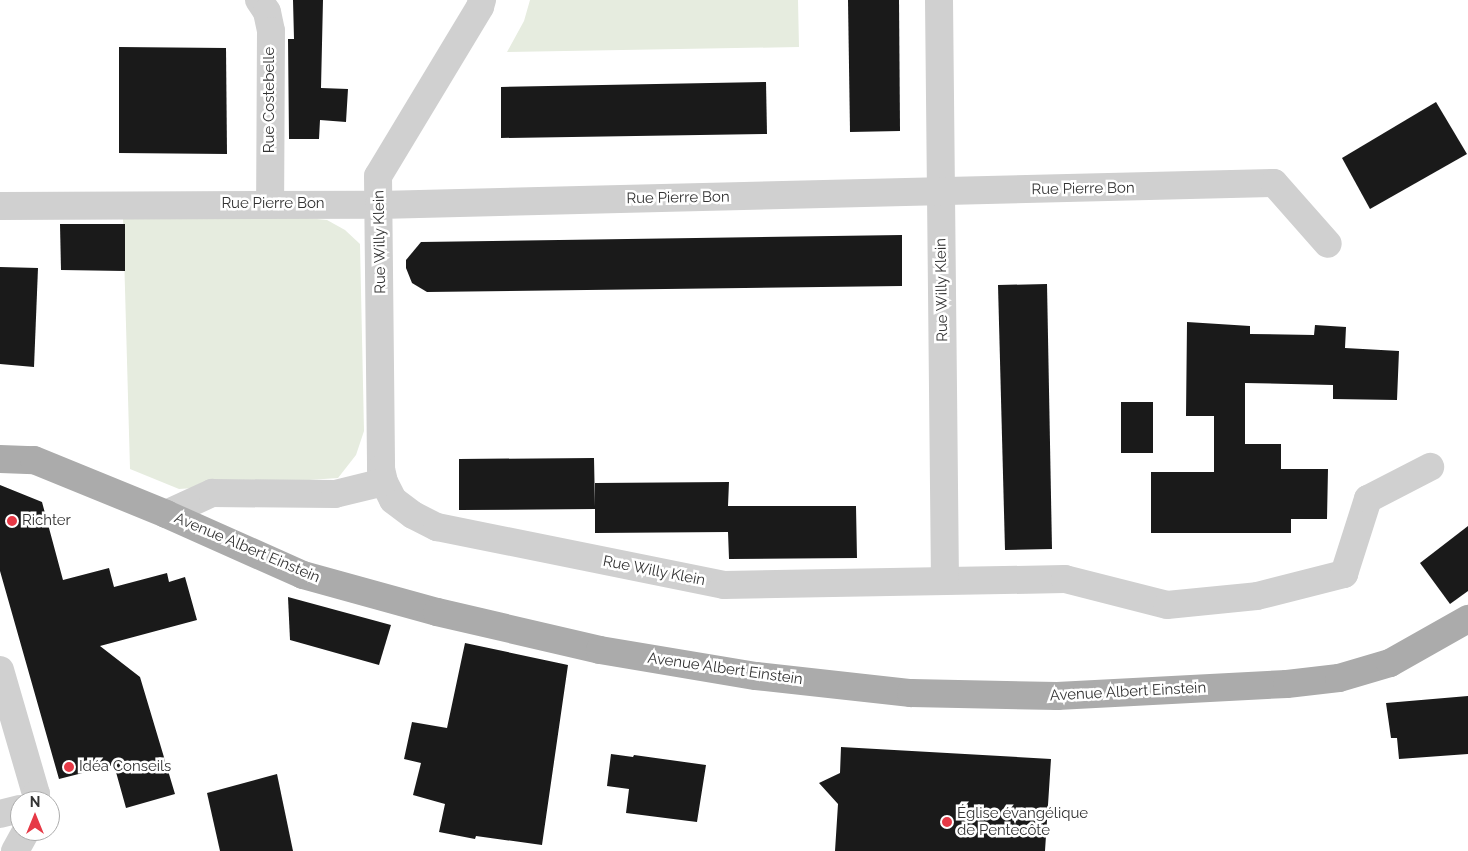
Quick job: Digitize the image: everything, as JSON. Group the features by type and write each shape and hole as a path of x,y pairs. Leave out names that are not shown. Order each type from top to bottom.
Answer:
{"main road":[{"name":"Avenue Albert Einstein","path":"0,459 34,460 166,514 303,575 437,612 600,650 756,676 911,693 1057,696 1286,684 1339,678 1390,663 1468,620"}],"street":[{"name":"Rue Costebelle","path":"259,0 266,12 270,31 270,203"},
{"name":"Rue Willy Klein","path":"482,0 480,7 378,176 383,436 380,458 384,482 393,500 403,509 437,527 724,585 945,579 1065,579 1167,605 1257,596 1344,574 1368,499 1430,467"},
{"name":"Rue Willy Klein","path":"939,0 945,579"},
{"name":"Rue Pierre Bon","path":"0,206 270,203 380,204 1274,183 1328,244"},
{"path":"166,514 212,493 335,494 384,482"},
{"path":"0,670 28,791"}],"shaded area":[{"path":"530,0 798,0 799,47 507,52 524,21"},
{"path":"123,217 296,217 327,220 345,230 360,244 364,431 356,455 338,478 179,489 130,469"}],"building":[{"path":"293,0 323,0 321,88 348,89 346,122 320,120 319,139 289,139 288,39 294,39"},
{"path":"848,0 899,0 900,131 850,132"},
{"path":"119,47 226,48 227,154 119,153"},
{"path":"766,82 767,134 501,138 501,87"},
{"path":"1436,102 1467,154 1370,209 1342,158"},
{"path":"60,224 125,224 125,271 61,270"},
{"path":"902,235 902,286 427,292 412,283 406,268 406,260 421,242"},
{"path":"0,267 38,268 34,367 0,364"},
{"path":"1047,284 1052,549 1005,550 998,285"},
{"path":"1187,322 1250,326 1250,334 1314,335 1315,325 1346,327 1345,348 1399,351 1397,400 1333,399 1333,385 1245,383 1245,444 1281,444 1281,469 1328,469 1327,519 1291,519 1291,533 1151,533 1151,472 1214,472 1214,416 1186,416"},
{"path":"1121,402 1153,402 1153,453 1121,453"},
{"path":"594,458 595,507 595,483 729,482 728,506 856,506 857,558 729,559 728,532 595,533 595,509 459,510 459,459"},
{"path":"0,485 42,502 63,580 109,568 114,587 167,573 169,582 185,577 197,620 100,646 140,677 175,794 126,808 114,765 59,779 0,571"},
{"path":"1468,526 1468,591 1450,604 1420,563"},
{"path":"288,597 391,625 379,665 290,640"},
{"path":"465,643 568,665 542,845 476,836 475,839 439,832 445,804 413,795 421,763 404,759 412,722 447,728"},
{"path":"1468,696 1468,754 1399,759 1397,738 1391,738 1386,703"},
{"name":"Église évangélique de Pentecôte","path":"841,747 1051,759 1045,851 835,851 838,804 819,783 840,773"},
{"path":"611,754 633,757 634,755 706,765 697,822 626,813 629,789 607,786"},
{"path":"277,774 293,851 220,851 207,793"}],"place":[{"name":"Richter","path":"12,521"},
{"name":"Idéa Conseils","path":"69,767"},
{"name":"Église évangélique de Pentecôte","path":"947,822"}]}
